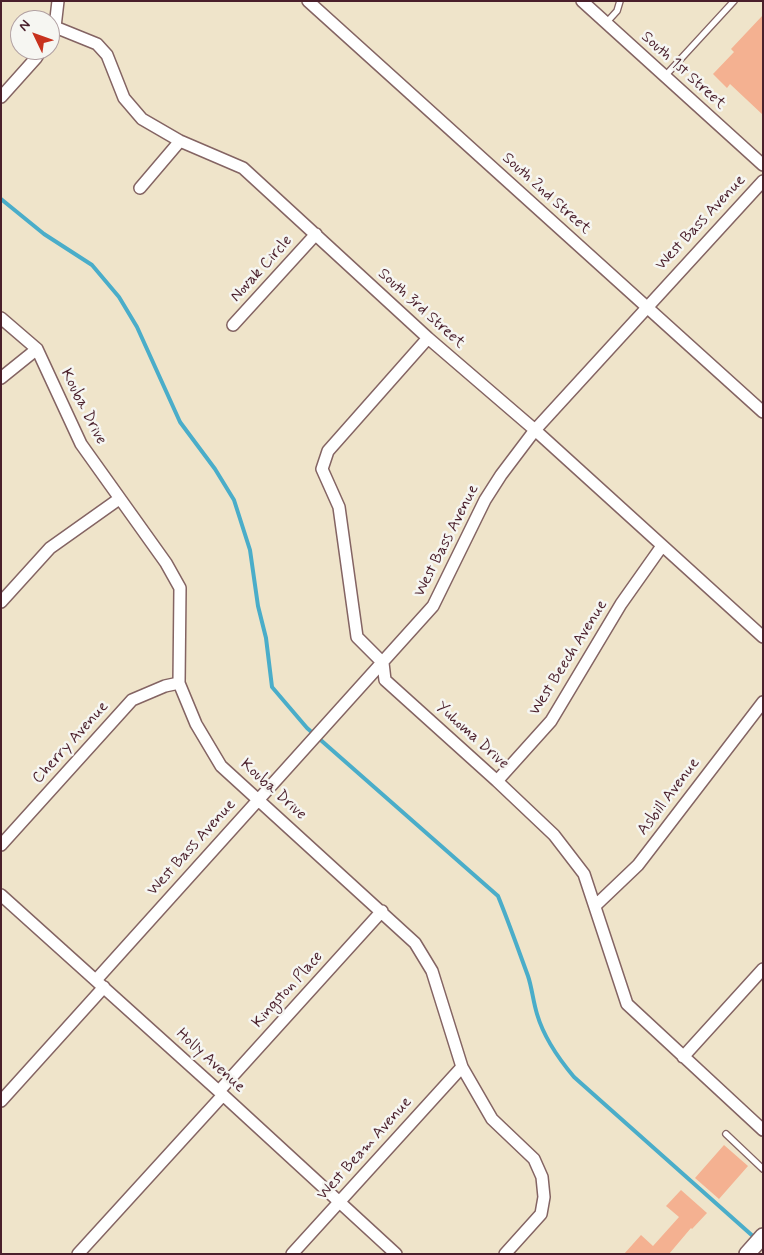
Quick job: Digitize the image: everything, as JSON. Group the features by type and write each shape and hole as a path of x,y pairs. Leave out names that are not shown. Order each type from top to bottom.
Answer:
{"street":[{"name":"South 2nd Street","path":"308,1 763,412"},
{"name":"South 1st Street","path":"582,1 763,164"},
{"name":"South 3rd Street","path":"60,33 97,44 107,55 124,98 142,119 180,141 243,168 428,338 535,430 763,637"},
{"path":"1,98 34,60"},
{"path":"140,188 180,141"},
{"name":"West Bass Avenue","path":"1,1102 258,799 433,606 485,500 500,475 535,430 763,181"},
{"name":"Novak Circle","path":"233,325 316,234"},
{"name":"Kouba Drive","path":"1,318 37,349 81,444 166,563 180,588 179,684 196,724 221,766 415,943 432,971 462,1067 492,1119 534,1160 542,1177 544,1197 541,1214 506,1254"},
{"name":"Yuhoma Drive","path":"428,338 328,451 322,469 338,506 357,636 383,663 385,680 498,780 554,835 584,874 627,1004 763,1130"},
{"path":"1,378 37,349"},
{"path":"1,602 50,548 119,499"},
{"name":"West Beech Avenue","path":"498,780 551,721 621,604 662,546"},
{"name":"Cherry Avenue","path":"1,845 132,700 165,686 179,684"},
{"name":"Asbill Avenue","path":"595,906 638,865 763,702"},
{"name":"Holly Avenue","path":"1,895 221,1092 396,1254"},
{"name":"Kingston Place","path":"78,1254 382,911"},
{"path":"683,1057 763,969"},
{"name":"West Beam Avenue","path":"292,1254 462,1067"},
{"path":"749,1252 763,1236"}],"lane":[{"path":"606,23 618,10 620,1"},
{"path":"665,76 734,1"},
{"path":"726,1134 763,1169"}],"building":[{"path":"763,15 763,115 730,84 727,88 713,74 734,52 731,49"},
{"path":"724,1145 748,1166 719,1199 695,1178"},
{"path":"681,1190 707,1213 691,1228 669,1254 624,1254 641,1235 653,1246 679,1217 666,1206"}],"waterway":[{"path":"1,199 44,234 92,265 119,297 137,327 180,422 215,469 234,500 250,550 258,606 266,638 272,687 307,728 498,896 531,985 540,1023 562,1063 574,1077 755,1238"}]}
